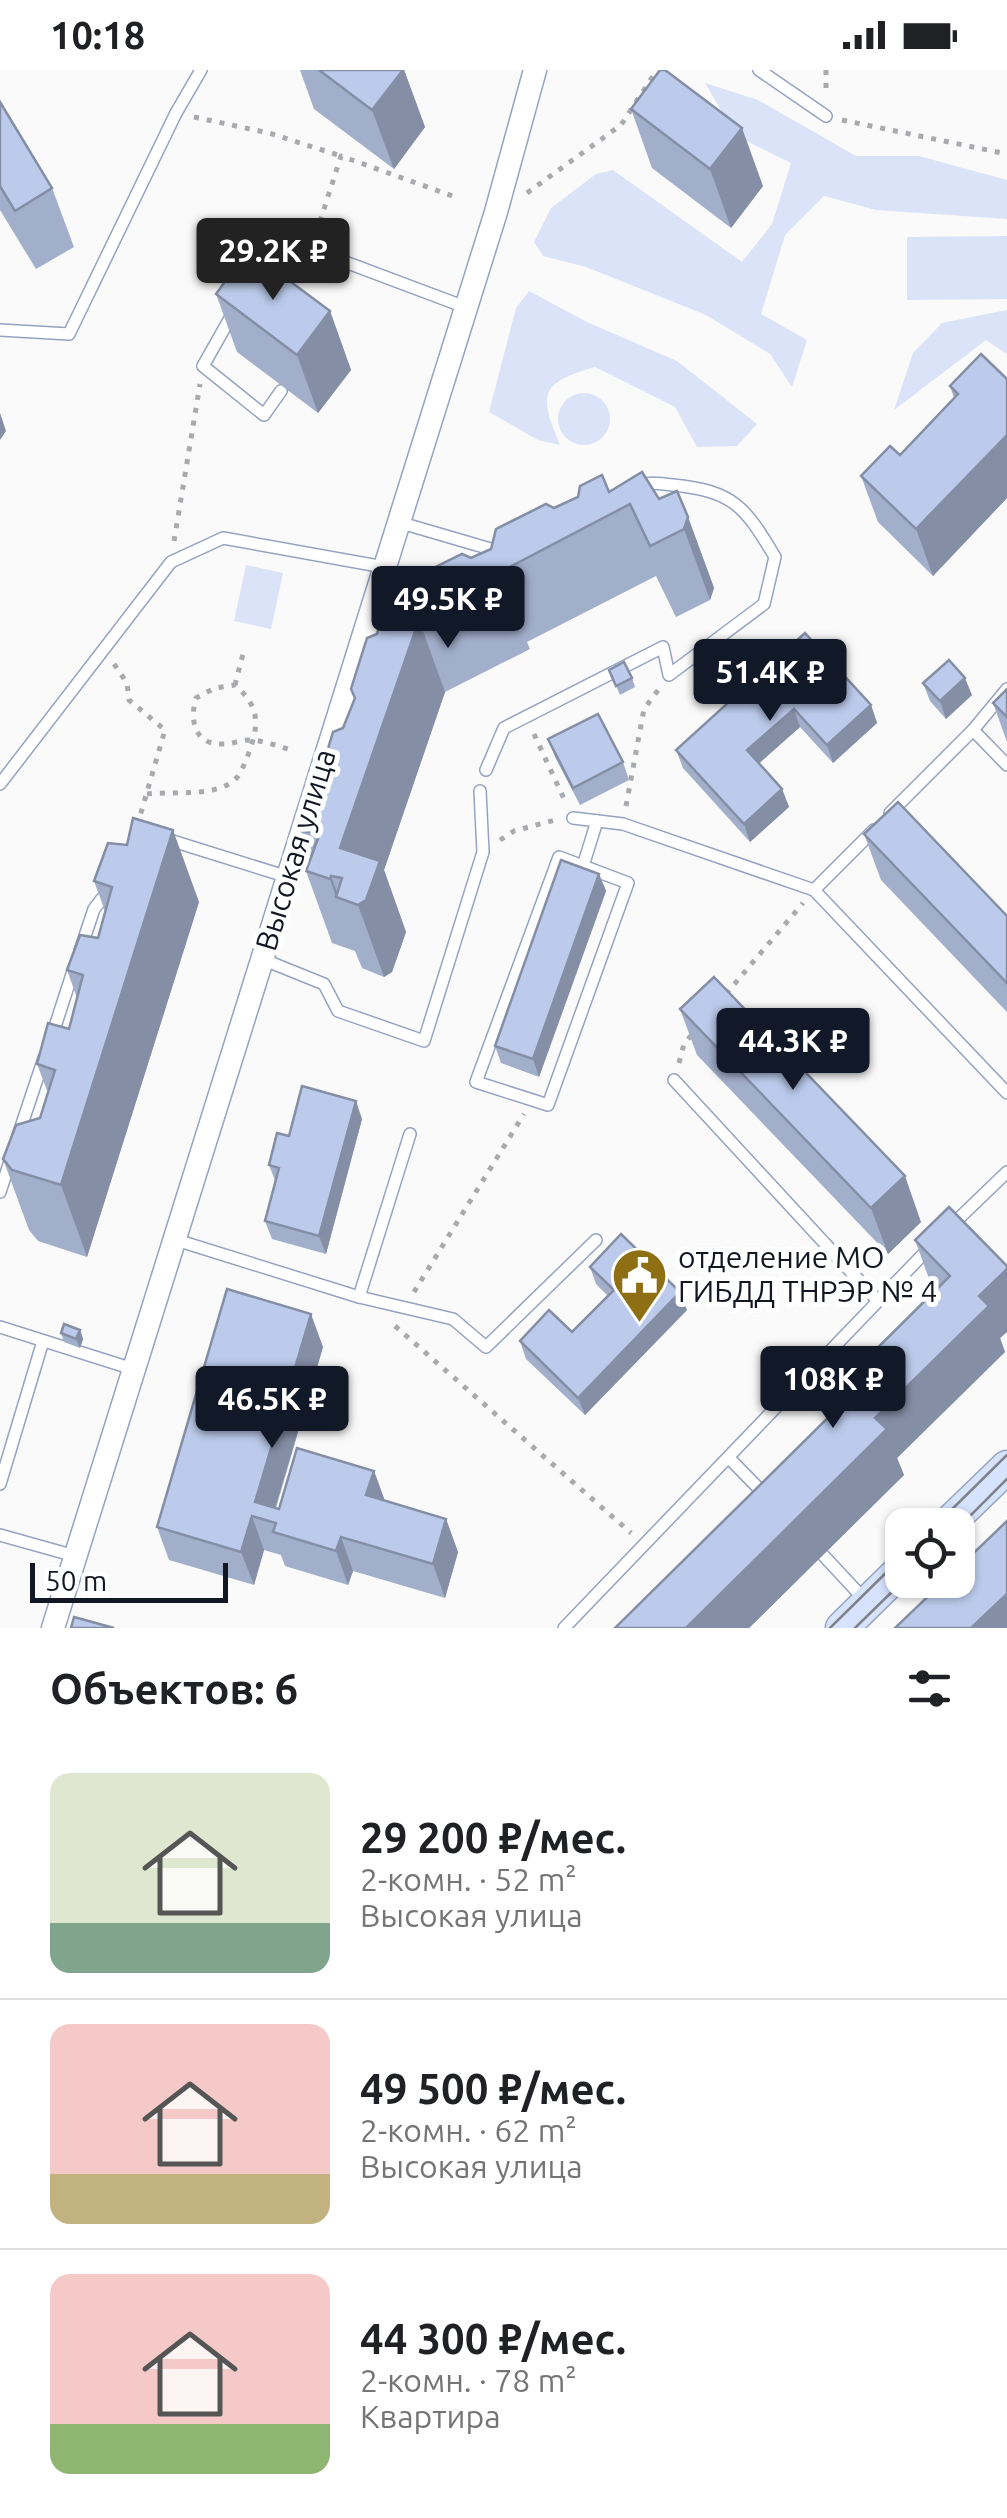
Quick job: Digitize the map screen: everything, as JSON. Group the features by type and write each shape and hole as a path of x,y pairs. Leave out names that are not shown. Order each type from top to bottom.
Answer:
{"street":[{"name":"Высокая улица","path":"59,1625 75,1556 496,212 535,70"},
{"path":"965,1508 1007,1467"},
{"path":"842,1628 885,1586"}],"lane":[{"path":"0,330 69,334 200,70"},
{"path":"759,70 826,116"},
{"path":"248,285 276,236 465,307"},
{"path":"240,301 202,366 264,415 281,391"},
{"path":"486,770 504,728 663,648 669,675 764,604 775,557 754,521 727,497 644,482 616,496"},
{"path":"398,522 494,550 512,542"},
{"path":"0,784 171,562 223,538 384,567"},
{"path":"814,890 973,730 1007,689"},
{"path":"973,730 1007,764"},
{"path":"262,959 324,984 338,1011 424,1041 483,852 480,791"},
{"path":"573,818 623,824 814,890 1007,1092"},
{"path":"583,866 597,821"},
{"path":"149,838 152,835 288,877"},
{"path":"558,857 628,883 548,1105 534,1100 476,1082 558,857"},
{"path":"0,1192 94,908 116,880"},
{"path":"674,1080 878,1300"},
{"path":"359,1298 410,1134"},
{"path":"564,1628 878,1300 1007,1172"},
{"path":"953,1224 966,1238"},
{"path":"173,1239 359,1298 452,1319 486,1347 596,1240"},
{"path":"0,1327 133,1370"},
{"path":"0,1484 43,1341"},
{"path":"729,1458 778,1508"},
{"path":"0,1535 75,1556"},
{"path":"823,1555 868,1603"}],"path":[{"path":"523,196 620,125 657,70"},
{"path":"826,70 826,116 1007,154"},
{"path":"176,113 269,133 458,198"},
{"path":"311,249 341,156"},
{"path":"171,562 202,366"},
{"path":"103,650 128,682 129,700 165,730 138,825 149,838"},
{"path":"235,685 244,650"},
{"path":"623,824 644,709 669,675"},
{"path":"147,794 208,790 233,782 242,770 258,724 248,697 235,685"},
{"path":"235,685 215,688 196,698 190,716 195,730 207,741 221,744 253,740 291,750"},
{"path":"526,718 573,818"},
{"path":"483,852 514,831 543,821"},
{"path":"719,1002 814,890"},
{"path":"674,1080 684,1044 696,1030"},
{"path":"534,1100 393,1325 644,1545"}],"shaded area":[{"path":"705,83 758,100 856,156 919,156 1007,180 1007,219 876,210 824,196 785,235 761,314 807,340 792,387 770,354 706,315 586,267 543,256 534,242 551,208 596,174 613,170 742,262 772,224 791,163 736,136"},
{"path":"1007,236 1007,299 907,300 907,237"},
{"path":"529,291 587,322 677,361 757,424 737,446 697,447 675,407 595,367 563,379 549,392 548,413 560,445 538,440 489,412 516,308"},
{"path":"1007,310 1007,354 986,340 894,410 913,353 942,323"},
{"path":"584,393 603,400 610,419 603,438 584,445 565,438 558,419 565,400"},
{"path":"246,565 283,573 271,629 234,621"}],"building":[{"path":"319,70 403,70 372,110"},
{"path":"660,70 742,128 710,169 631,109"},
{"path":"0,102 52,188 15,211 0,186"},
{"path":"248,250 330,311 297,355 216,294"},
{"path":"981,354 1007,379 1007,435 916,529 861,476 890,446 900,455 958,394 950,386"},
{"path":"642,472 659,499 677,491 688,517 684,529 650,546 630,504 500,572 504,577 419,620 340,848 380,861 366,900 358,905 336,897 342,878 330,879 306,871 320,833 301,831 303,821 314,818 323,792 318,782 333,732 343,728 355,698 351,689 367,638 377,634 385,614 411,588 413,578 462,554 471,558 491,549 496,529 546,504 554,508 578,497 580,486 602,475 609,492"},
{"path":"805,633 871,705 827,745 794,709 747,750 782,789 744,824 676,750"},
{"path":"949,660 965,678 940,701 923,683"},
{"path":"624,662 632,678 616,686 609,670"},
{"path":"1007,689 1007,717 993,703"},
{"path":"598,714 623,762 573,788 548,739"},
{"path":"898,802 1007,916 1007,983 864,834"},
{"path":"133,818 173,830 61,1185 12,1170 3,1159 16,1125 40,1118 55,1070 37,1064 48,1023 69,1029 83,975 67,970 80,935 98,938 112,887 94,881 108,843 127,845"},
{"path":"561,860 599,874 533,1059 495,1046"},
{"path":"714,977 905,1176 871,1208 680,1009"},
{"path":"302,1086 356,1101 319,1236 265,1221 279,1168 269,1165 277,1133 289,1136"},
{"path":"949,1207 1007,1266 979,1296 989,1306 875,1418 887,1429 686,1628 615,1628 848,1398 838,1387 950,1276 915,1240"},
{"path":"621,1234 680,1292 578,1398 520,1341 549,1310 572,1332 614,1290 590,1267"},
{"path":"227,1289 311,1314 255,1502 279,1509 297,1448 374,1471 366,1495 446,1519 433,1564 341,1537 336,1551 273,1532 276,1523 252,1516 241,1552 157,1527"},
{"path":"64,1324 80,1330 76,1339 61,1333"},
{"path":"1007,1521 1007,1594 971,1628 895,1628 926,1598 975,1598 975,1552"},
{"path":"74,1617 114,1628 71,1628"}],"tram line":[{"path":"953,1508 1007,1455"},
{"path":"975,1511 1007,1479"},
{"path":"830,1628 885,1574"},
{"path":"855,1628 886,1598"}],"place":[{"name":"отделение МО ГИБДД ТНРЭР № 4","path":"639,1324"}]}
